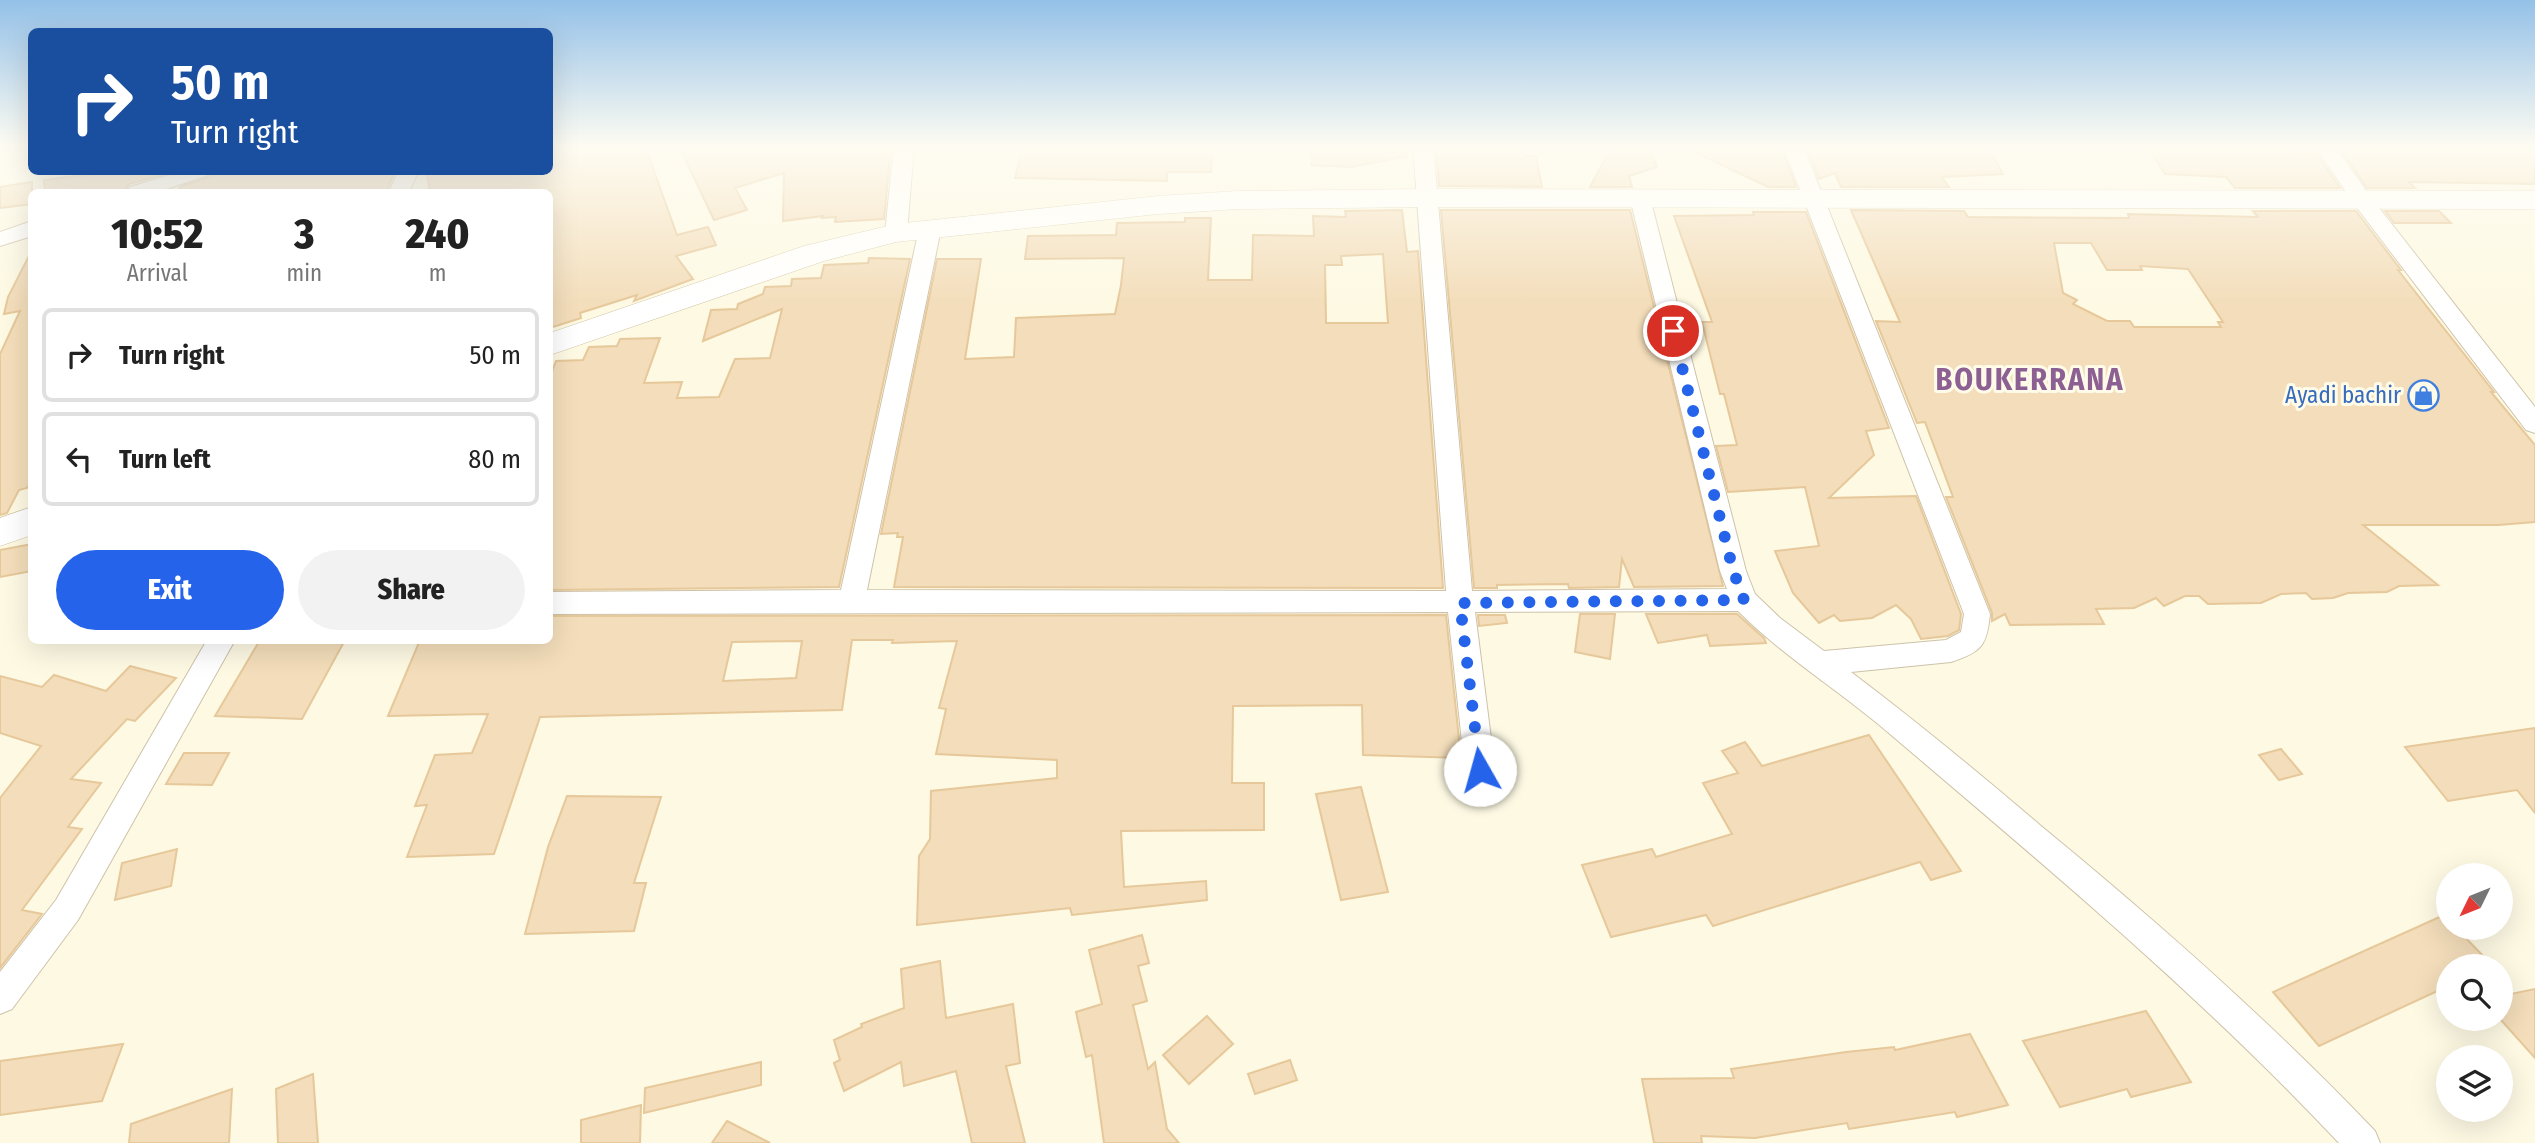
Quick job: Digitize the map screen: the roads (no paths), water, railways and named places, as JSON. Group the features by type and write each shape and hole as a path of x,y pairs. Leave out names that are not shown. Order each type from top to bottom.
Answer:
{"street":[{"path":"896,233 899,199"},
{"path":"553,343 815,253 896,233 1145,207 1238,200 1301,199"},
{"path":"1429,199 1460,603 1480,770"},
{"path":"1640,199 1733,570 1744,600 1770,626 1894,720 2149,935 2308,1085 2363,1143"},
{"path":"1814,199 1977,614 1974,638 1951,651 1820,663"},
{"path":"2181,199 2535,201"},
{"path":"2362,200 2535,424"},
{"path":"0,239 28,229"},
{"path":"852,599 930,229"},
{"path":"0,532 28,522"},
{"path":"553,603 852,599 1460,603 1744,600"},
{"path":"0,998 67,910 220,644"}],"place":[{"name":"Ayadi bachir","path":"2424,395"}],"district":[{"name":"BOUKERRANA","path":"2030,380"}]}
